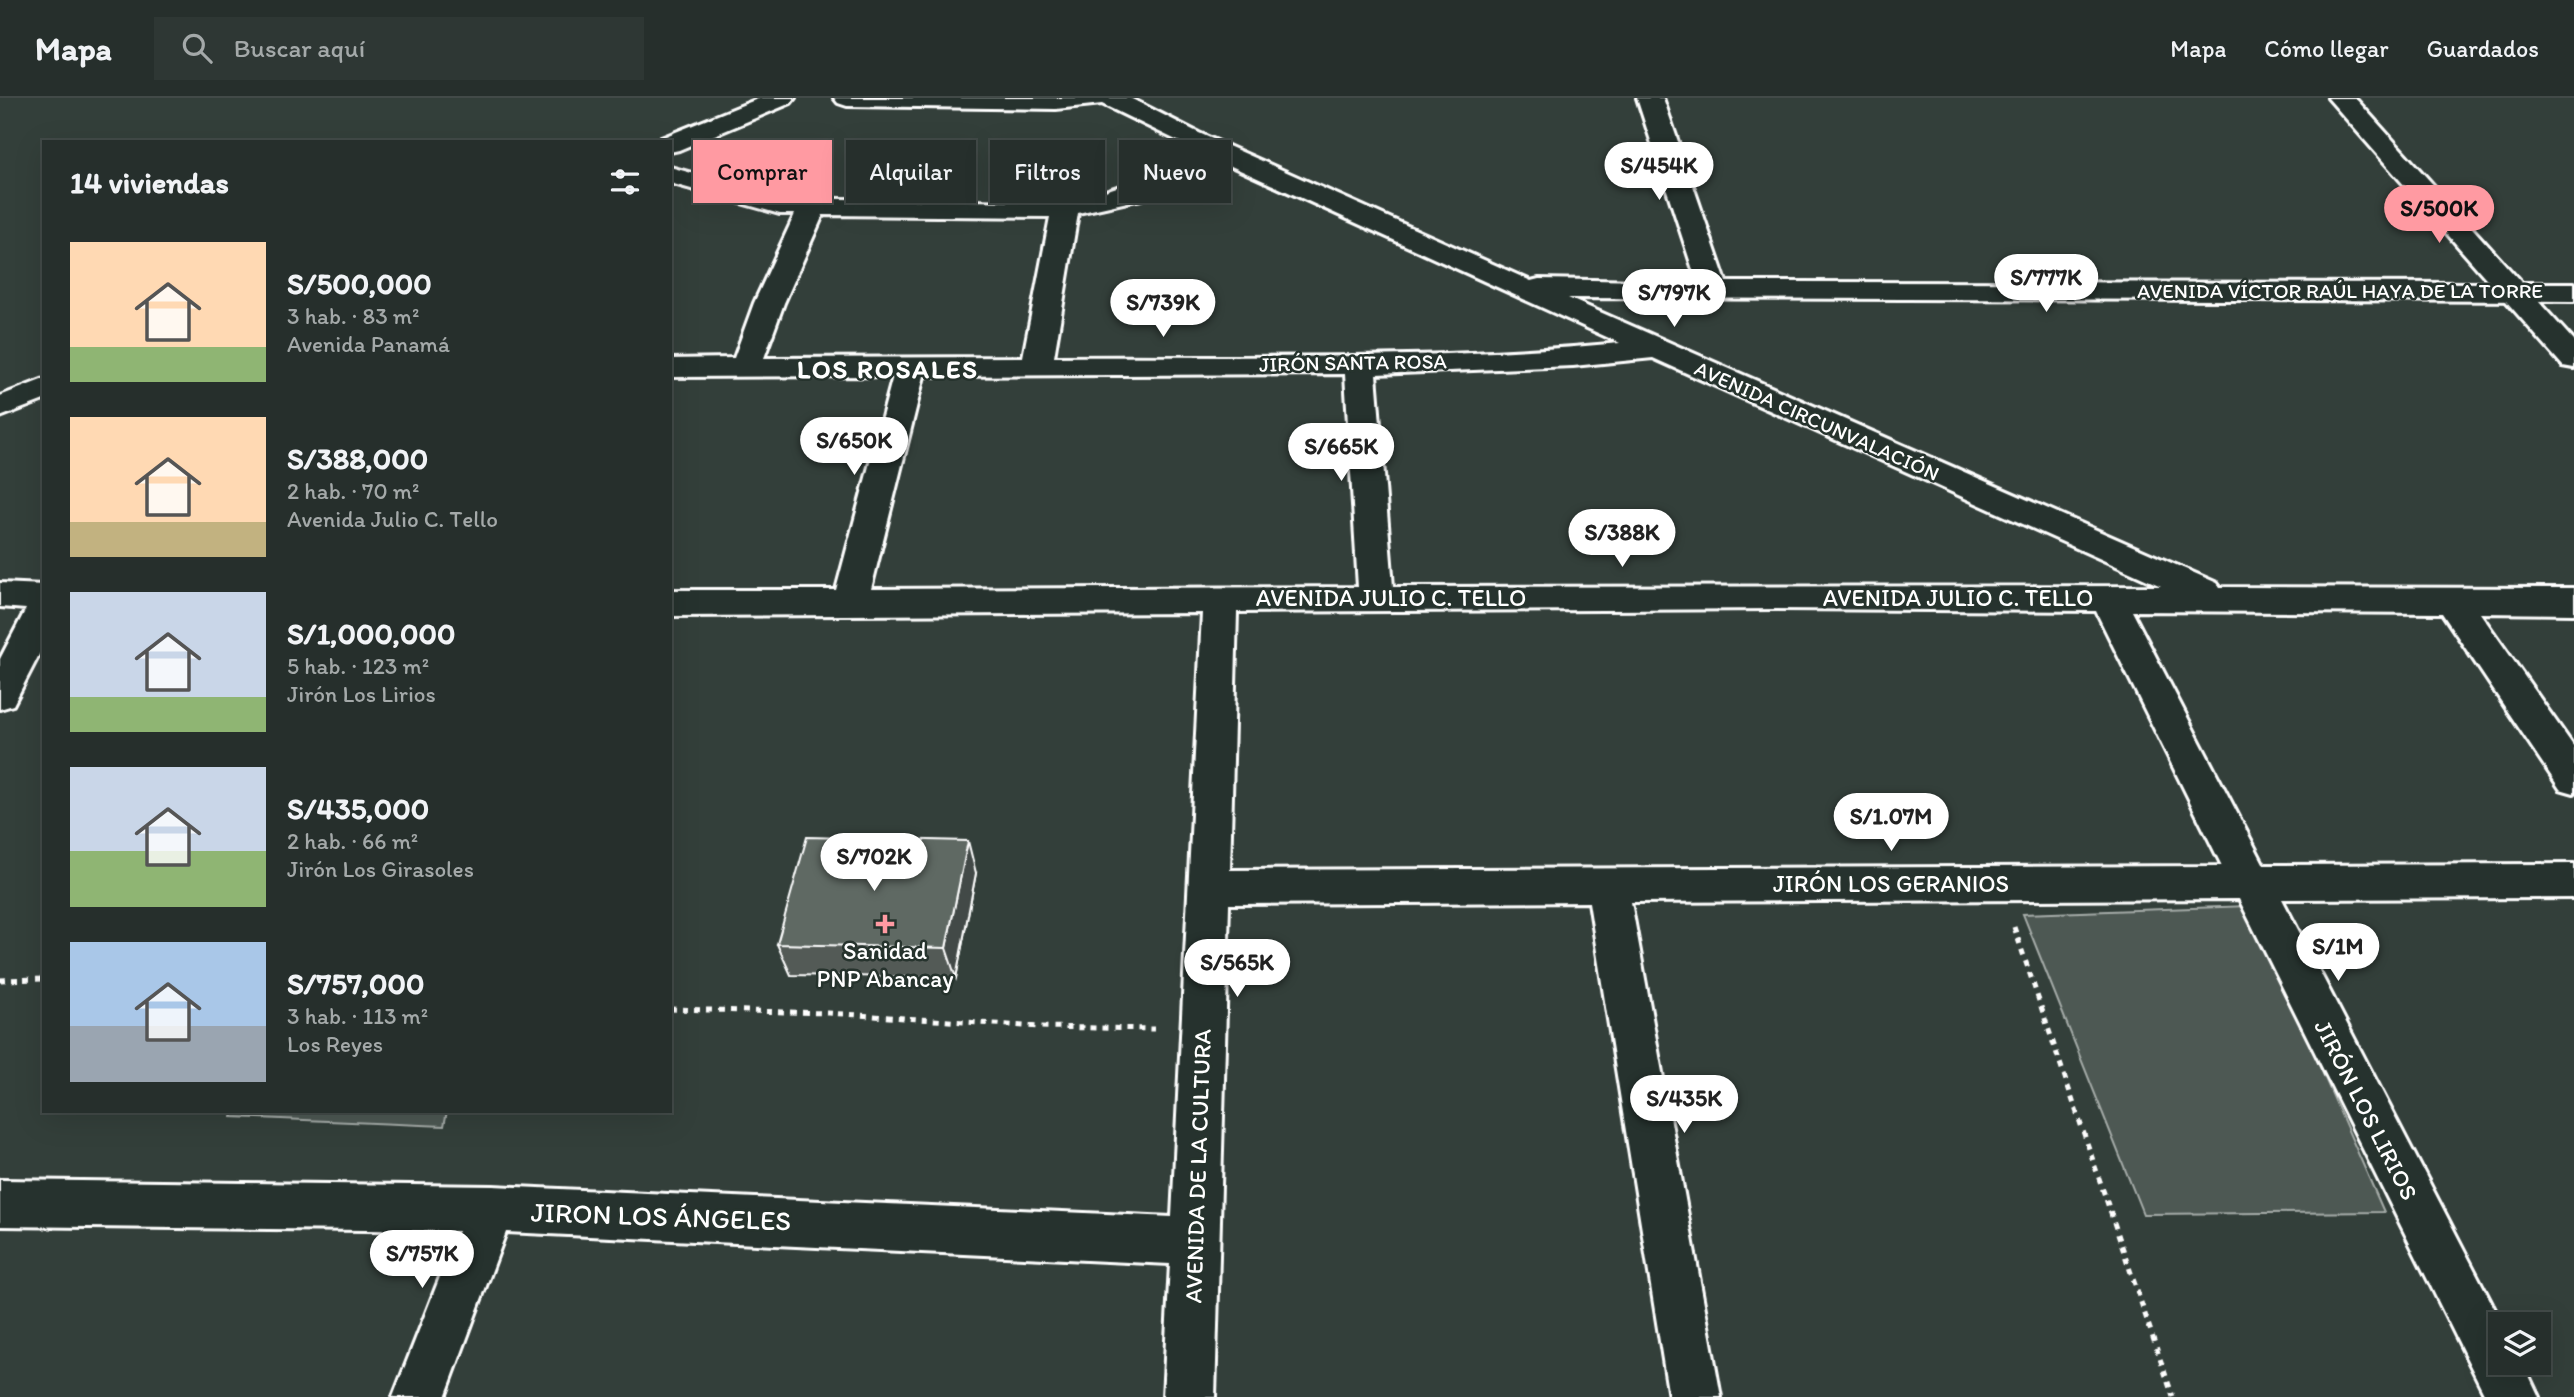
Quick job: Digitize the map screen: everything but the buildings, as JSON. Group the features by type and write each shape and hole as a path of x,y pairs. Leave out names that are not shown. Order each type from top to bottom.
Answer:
{"street":[{"path":"672,143 782,98"},
{"path":"847,98 1056,101 1094,98"},
{"name":"AVENIDA CIRCUNVALACIÓN","path":"1110,98 1195,140"},
{"path":"1650,98 1714,290"},
{"path":"2341,98 2574,359"},
{"name":"AVENIDA CIRCUNVALACIÓN","path":"1231,157 2220,599"},
{"path":"672,176 780,206 812,208 1065,208 1119,198"},
{"path":"746,367 769,303 812,208"},
{"path":"1037,366 1065,208"},
{"name":"AVENIDA VÍCTOR RAÚL HAYA DE LA TORRE","path":"1519,287 1615,291 2008,289 2574,292"},
{"name":"JIRÓN SANTA ROSA","path":"672,368 1360,365 1573,357 1657,349"},
{"path":"1360,365 1377,598"},
{"path":"850,602 911,366"},
{"path":"0,407 42,390"},
{"path":"0,595 42,597"},
{"name":"AVENIDA JULIO C. TELLO","path":"672,603 1220,598 2574,601"},
{"name":"AVENIDA DE LA CULTURA","path":"1189,1397 1220,598"},
{"name":"JIRÓN LOS LIRIOS","path":"2106,598 2513,1397"},
{"path":"2453,601 2574,778"},
{"path":"0,695 42,613"},
{"name":"JIRÓN LOS GERANIOS","path":"1208,887 2574,881"},
{"path":"1607,885 1695,1397"},
{"name":"JIRON LOS ÁNGELES","path":"0,1203 491,1209 812,1223 991,1235 1195,1241"},
{"path":"419,1397 491,1209"}],"path":[{"path":"2000,884 2173,1397"},
{"path":"0,980 42,979"},
{"path":"672,1009 828,1013 1040,1027 1203,1031"}],"shaded area":[{"path":"2249,906 2384,1212 2143,1214 2023,914"},
{"path":"234,1113 447,1113 444,1126 232,1117"}],"place":[{"name":"Sanidad PNP Abancay","path":"885,924"}],"district":[{"name":"LOS ROSALES","path":"888,369"}]}
